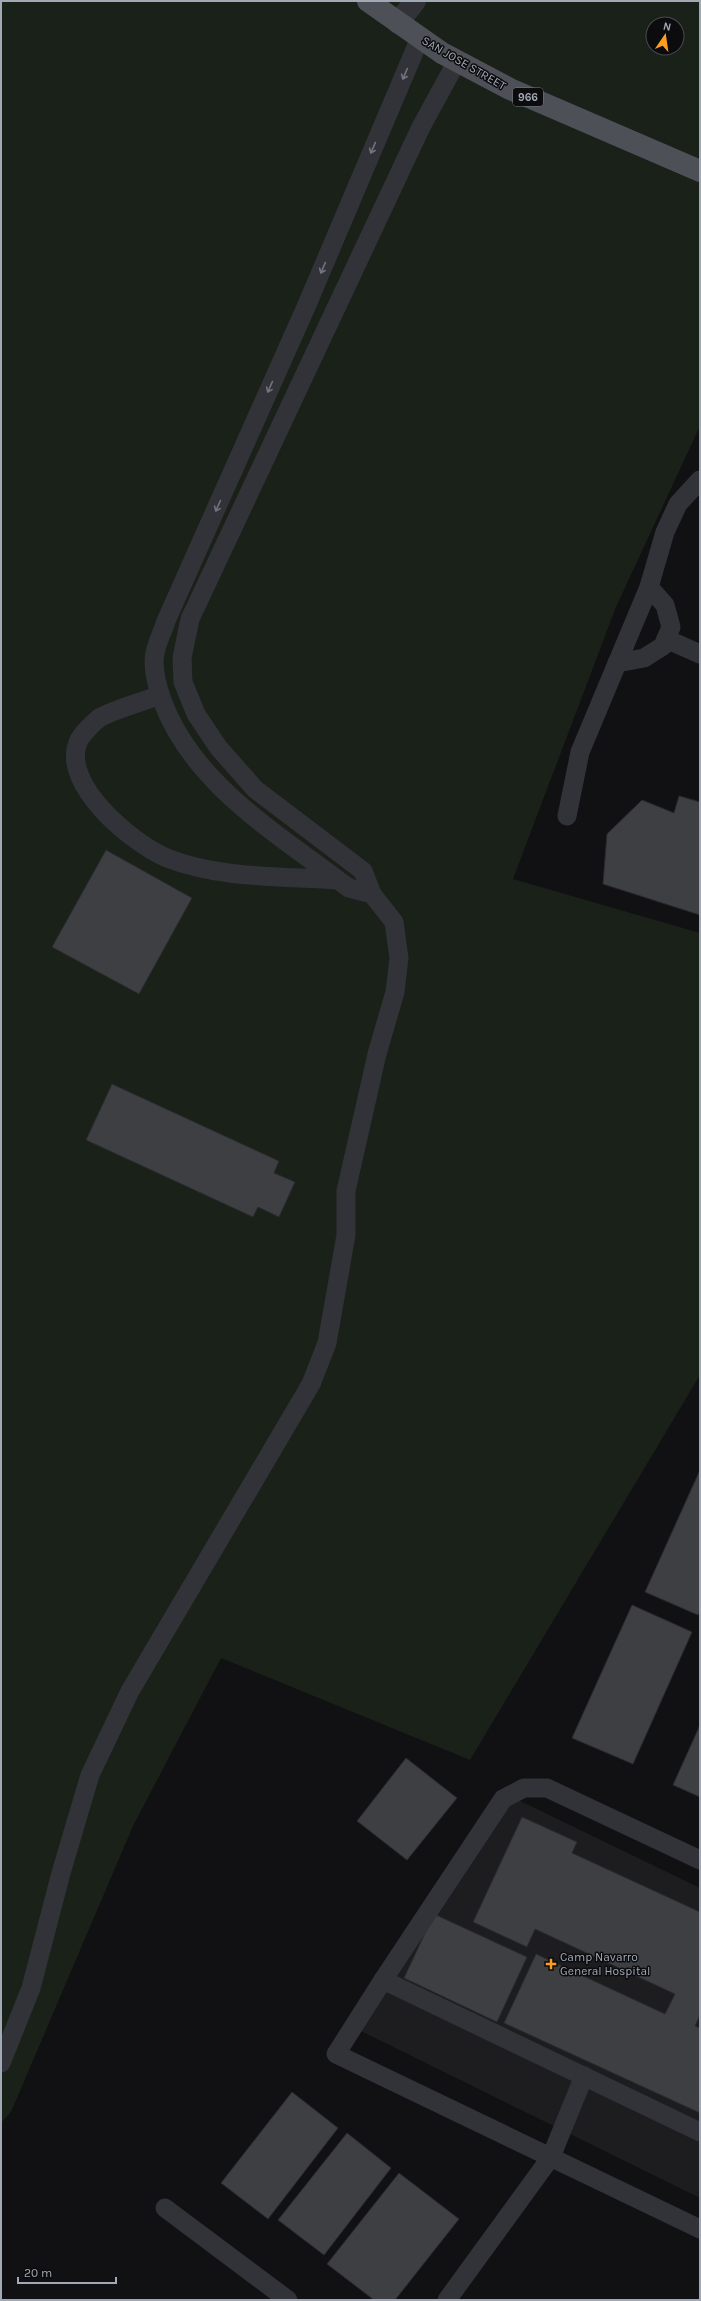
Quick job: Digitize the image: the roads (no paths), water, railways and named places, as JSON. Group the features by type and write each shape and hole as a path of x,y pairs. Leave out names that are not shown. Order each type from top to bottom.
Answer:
{"main road":[{"name":"SAN JOSE STREET","path":"368,1 420,38 457,61 510,89 700,171"}],"street":[{"path":"398,23 415,1"}],"lane":[{"path":"372,894 349,888 338,880 237,803 196,762 170,722 156,683 155,653 166,621 306,307 420,38"},
{"path":"1,2063 31,1988 61,1872 90,1775 130,1691 311,1384 327,1343 346,1235 346,1191 377,1054 395,992 399,958 394,922 372,894 364,871 255,789 218,747 196,714 183,682 182,658 190,619 422,128 457,61"},
{"path":"567,816 580,752 648,587 665,532 678,504 700,480"},
{"path":"617,663 644,658 663,646 671,627 666,605 648,587"},
{"path":"666,639 700,654"},
{"path":"160,695 99,718 78,741 75,761 82,779 105,815 136,841 167,858 194,866 239,874 338,880"},
{"path":"700,1860 547,1788 524,1788 504,1799 383,1980 336,2054 700,2230"},
{"path":"383,1980 700,2132"},
{"path":"447,2300 551,2157 584,2076"},
{"path":"165,2208 288,2300"}],"place":[{"name":"Camp Navarro General Hospital","path":"551,1964"}]}
